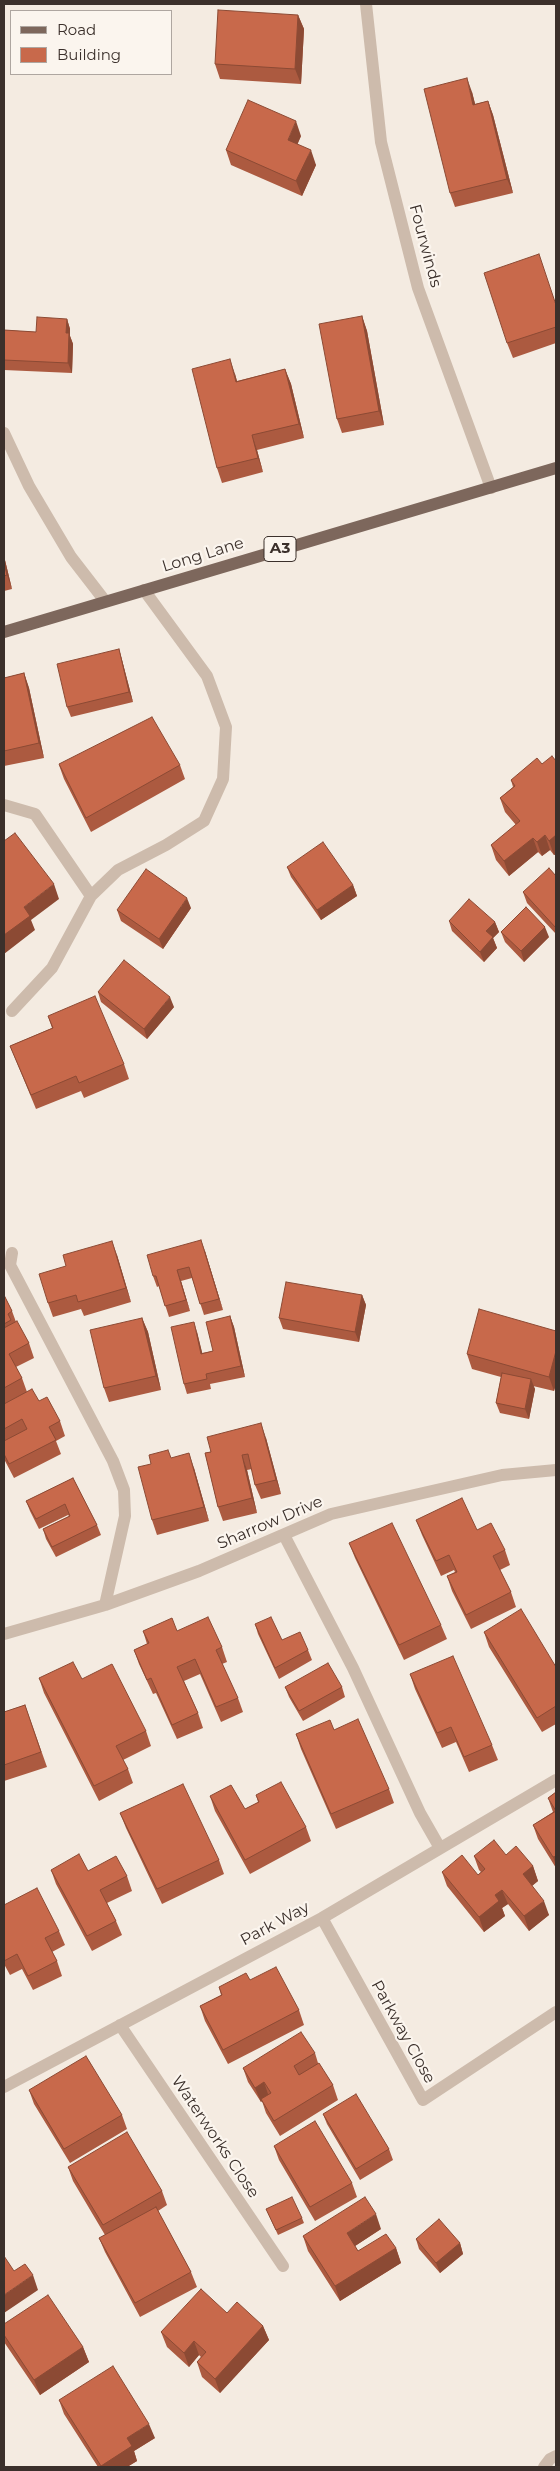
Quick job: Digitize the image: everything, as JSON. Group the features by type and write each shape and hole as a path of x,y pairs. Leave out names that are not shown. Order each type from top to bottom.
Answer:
{"main road":[{"name":"Long Lane","path":"4,632 556,468"}],"street":[{"name":"Fourwinds","path":"366,4 381,142 415,279 491,488"},
{"path":"4,432 29,486 71,557 105,601"},
{"path":"12,1011 52,968 91,896 118,870 166,845 204,821 223,779 226,727 207,676 144,590"},
{"path":"4,805 34,814 91,896"},
{"path":"12,1253 10,1265 113,1462 124,1490 125,1516 104,1605"},
{"name":"Sharrow Drive","path":"4,1634 104,1605 199,1571 331,1514 502,1475 556,1470"},
{"path":"284,1535 353,1668 420,1813 440,1848"},
{"name":"Park Way","path":"4,2087 322,1918 556,1780"},
{"name":"Parkway Close","path":"322,1918 423,2100 556,2012"},
{"name":"Waterworks Close","path":"120,2025 283,2266"},
{"path":"544,2467 556,2456"}],"building":[{"path":"218,10 298,15 295,69 215,64"},
{"path":"467,78 473,105 488,101 507,179 450,193 424,89"},
{"path":"248,100 296,121 288,140 311,150 296,181 226,150"},
{"path":"539,254 556,305 556,327 507,343 484,273"},
{"path":"362,316 379,411 337,419 319,324"},
{"path":"37,317 67,319 66,333 69,333 68,363 4,360 4,330 36,332"},
{"path":"230,359 236,382 285,369 299,424 252,435 258,458 217,468 192,369"},
{"path":"4,563 7,575 4,576"},
{"path":"119,649 129,692 67,707 57,664"},
{"path":"24,673 39,743 4,751 4,678"},
{"path":"152,717 180,765 86,818 59,764"},
{"path":"552,756 556,761 556,835 549,841 545,835 537,842 533,838 504,861 491,845 520,821 500,798 515,786 511,780 537,758 542,764"},
{"path":"15,833 54,884 24,907 30,916 4,935 4,841"},
{"path":"323,842 353,885 317,910 287,867"},
{"path":"549,868 556,876 556,928 523,892"},
{"path":"146,869 187,898 159,939 117,910"},
{"path":"469,899 495,922 486,931 493,937 480,952 449,921"},
{"path":"526,907 545,927 521,951 501,932"},
{"path":"124,960 170,997 144,1029 98,992"},
{"path":"95,996 124,1064 79,1083 76,1076 31,1095 10,1046 53,1028 48,1016"},
{"path":"201,1240 219,1299 200,1304 189,1267 177,1270 186,1300 165,1306 147,1255"},
{"path":"112,1241 126,1288 78,1302 76,1295 48,1303 39,1274 66,1266 63,1255"},
{"path":"286,1282 362,1295 355,1332 279,1318"},
{"path":"4,1295 12,1311 8,1314 11,1320 4,1324"},
{"path":"479,1309 556,1331 556,1351 549,1377 467,1354"},
{"path":"230,1316 241,1366 206,1374 207,1379 184,1384 171,1327 194,1322 201,1354 213,1351 206,1322"},
{"path":"142,1318 156,1376 104,1388 90,1330"},
{"path":"17,1321 29,1343 9,1354 22,1378 4,1388 4,1328"},
{"path":"502,1373 531,1379 525,1409 496,1403"},
{"path":"32,1389 39,1401 47,1397 60,1421 49,1427 56,1440 9,1464 4,1454 4,1441 27,1429 22,1419 4,1429 4,1404"},
{"path":"261,1423 276,1480 255,1485 248,1454 242,1455 252,1498 218,1507 205,1453 211,1452 207,1437"},
{"path":"168,1450 171,1458 189,1453 204,1507 152,1520 138,1467 151,1464 149,1455"},
{"path":"73,1478 97,1525 52,1547 43,1529 70,1516 65,1504 36,1519 26,1501"},
{"path":"462,1498 477,1530 491,1523 505,1550 493,1556 511,1592 466,1615 447,1576 457,1572 449,1555 436,1561 416,1520"},
{"path":"392,1523 441,1625 399,1645 349,1543"},
{"path":"521,1609 556,1667 556,1706 537,1718 484,1632"},
{"path":"208,1617 222,1647 216,1650 238,1698 216,1707 195,1659 177,1667 198,1713 172,1725 151,1678 147,1680 134,1650 149,1643 143,1631 172,1618 177,1631"},
{"path":"271,1617 282,1640 300,1632 308,1650 275,1668 255,1624"},
{"path":"453,1656 492,1745 464,1757 451,1727 437,1733 410,1674"},
{"path":"73,1662 82,1679 112,1664 146,1731 116,1746 128,1769 94,1786 39,1678"},
{"path":"328,1663 342,1687 299,1711 285,1687"},
{"path":"25,1705 41,1752 4,1765 4,1712"},
{"path":"358,1719 389,1789 331,1814 296,1734 330,1720 334,1730"},
{"path":"281,1782 306,1827 245,1860 210,1796 231,1785 245,1809 259,1802 256,1795"},
{"path":"183,1784 219,1860 157,1889 120,1813"},
{"path":"556,1792 556,1811 548,1798"},
{"path":"556,1811 556,1856 553,1857 533,1825"},
{"path":"494,1840 506,1855 516,1846 533,1866 523,1874 544,1901 524,1916 502,1890 495,1895 499,1901 479,1917 442,1872 462,1855 478,1875 485,1869 474,1856"},
{"path":"79,1854 88,1871 116,1856 127,1876 100,1890 116,1921 87,1936 51,1870"},
{"path":"37,1888 59,1931 45,1938 57,1961 28,1976 17,1954 4,1961 4,1905"},
{"path":"276,1967 299,2010 223,2050 200,2006 222,1995 219,1987 246,1973 250,1980"},
{"path":"301,2032 315,2053 294,2066 299,2075 319,2063 333,2085 274,2121 261,2099 271,2093 264,2082 255,2088 243,2068"},
{"path":"86,2056 122,2115 64,2149 29,2090"},
{"path":"356,2094 389,2149 356,2169 323,2114"},
{"path":"315,2121 352,2183 310,2207 274,2146"},
{"path":"127,2132 162,2191 103,2225 68,2167"},
{"path":"292,2197 302,2218 276,2230 266,2209"},
{"path":"365,2197 376,2214 347,2233 358,2251 386,2234 396,2248 335,2286 303,2236"},
{"path":"156,2207 191,2272 135,2303 99,2238"},
{"path":"439,2219 460,2243 436,2263 416,2239"},
{"path":"4,2256 14,2271 25,2264 33,2275 4,2295"},
{"path":"201,2289 227,2313 237,2302 263,2326 215,2379 197,2362 206,2352 194,2341 184,2353 161,2332"},
{"path":"48,2295 83,2347 34,2380 4,2335 4,2324"},
{"path":"113,2366 149,2424 127,2438 132,2446 101,2466 59,2400"}]}
